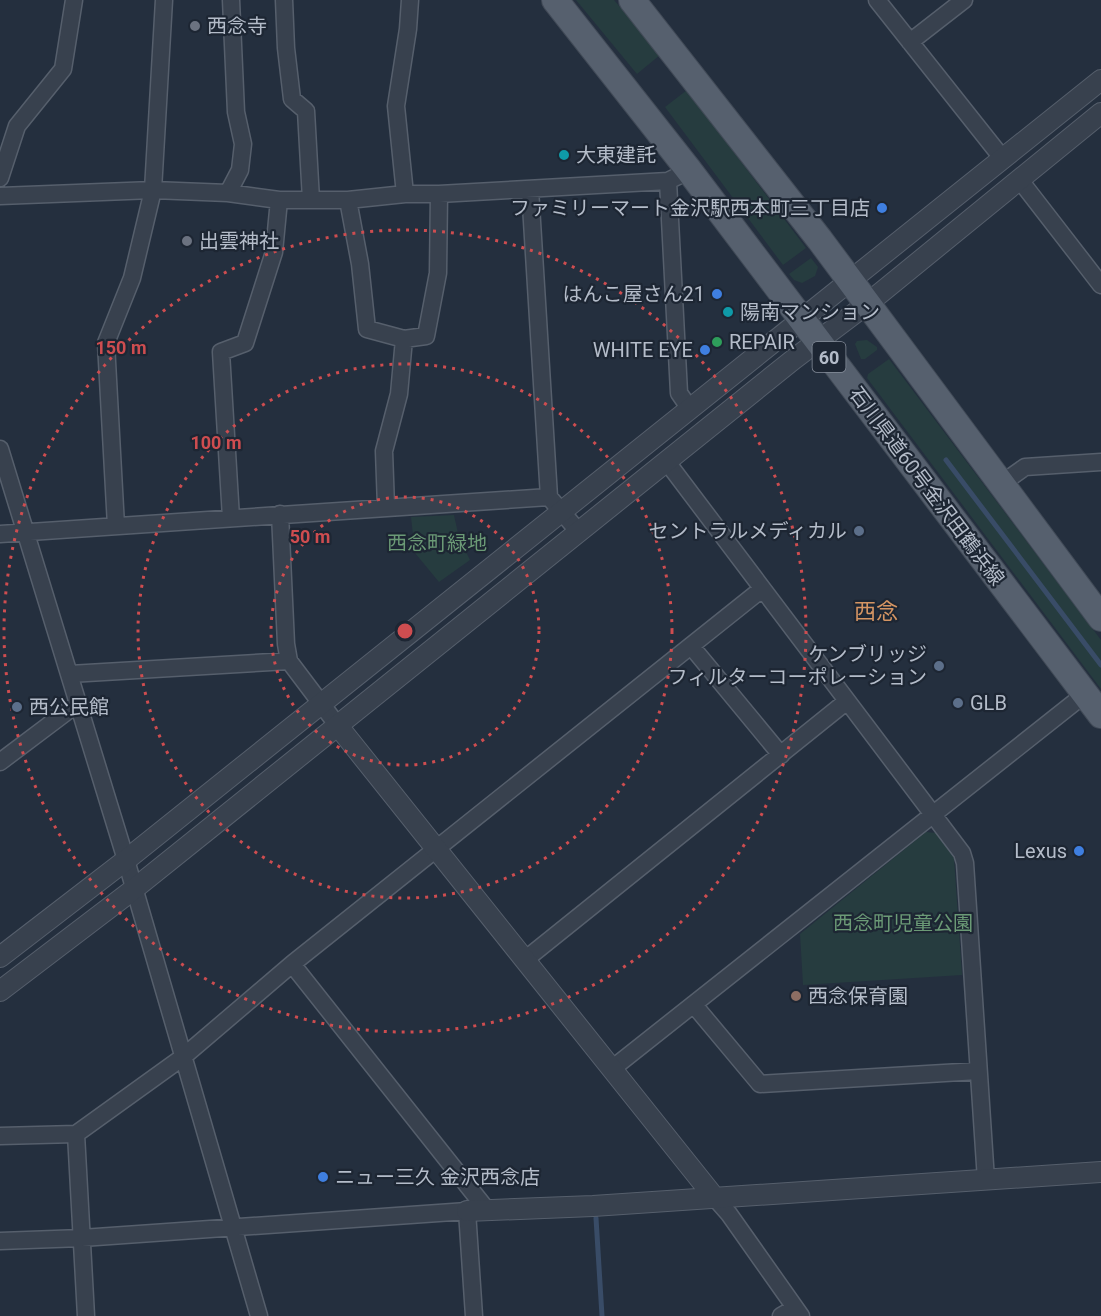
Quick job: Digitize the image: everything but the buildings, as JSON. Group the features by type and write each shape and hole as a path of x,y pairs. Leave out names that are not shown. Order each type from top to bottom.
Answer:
{"main road":[{"name":"石川県道60号金沢田鶴浜線","path":"555,0 678,175 801,320 1101,715"},
{"path":"632,0 820,240 1101,618"}],"street":[{"path":"0,178 16,126 63,69 74,0"},
{"path":"116,526 106,343 132,278 153,189 164,0"},
{"path":"228,193 240,170 243,144 236,112 231,0"},
{"path":"284,0 286,48 292,99 306,111 311,200"},
{"path":"405,194 396,106 408,29 410,0"},
{"path":"877,0 1003,159"},
{"path":"910,42 964,0"},
{"path":"0,957 322,704 556,504 690,409 1101,80"},
{"path":"0,991 134,889 867,304 1101,113"},
{"path":"0,196 153,189 228,193 279,200 348,200 405,194 530,189 678,175 679,393 690,409"},
{"path":"1019,179 1101,285"},
{"path":"530,189 556,504 579,532"},
{"path":"348,200 360,264 367,329 404,339 426,336 438,273 439,194"},
{"path":"231,518 221,352 245,343 274,252 279,200"},
{"path":"386,507 384,451 399,394 404,339"},
{"path":"0,449 126,860 259,1316"},
{"path":"667,462 962,853 965,862 986,1180"},
{"path":"1001,484 1025,467 1101,462"},
{"path":"0,534 386,507 556,504"},
{"path":"280,514 286,644 289,662 729,1214 792,1313"},
{"path":"0,1136 76,1134 183,1057 292,963 762,589"},
{"path":"691,646 781,755"},
{"path":"70,674 289,662"},
{"path":"613,1068 1085,694"},
{"path":"526,958 847,701"},
{"path":"0,762 77,704"},
{"path":"292,963 487,1210"},
{"path":"694,1005 760,1084 978,1071"},
{"path":"76,1134 86,1316"},
{"path":"0,1241 82,1238 467,1211 593,1206 1101,1172"},
{"path":"467,1211 474,1316"}],"green space":[{"path":"576,0 614,0 660,55 637,74"},
{"path":"687,90 806,248 783,265 665,107"},
{"path":"811,258 818,267 815,276 802,283 794,280 789,274"},
{"path":"867,340 877,347 877,350 865,359 861,359 855,344 857,341"},
{"path":"889,359 1101,640 1101,689 867,378 868,374"},
{"name":"西念町緑地","path":"454,515 459,538 470,560 439,582 415,553 411,517"},
{"name":"西念町児童公園","path":"926,832 936,833 954,858 962,975 803,985 800,934"}],"waterway":[{"path":"946,460 1101,665"},
{"path":"596,1218 602,1316"}],"place":[{"name":"西念寺","path":"195,26"},
{"name":"大東建託","path":"564,155"},
{"name":"ファミリーマート金沢駅西本町三丁目店","path":"882,208"},
{"name":"出雲神社","path":"187,241"},
{"name":"はんこ屋さん21","path":"717,294"},
{"name":"陽南マンション","path":"728,312"},
{"name":"REPAIR","path":"717,342"},
{"name":"WHITE EYE","path":"705,350"},
{"name":"セントラルメディカル","path":"859,531"},
{"name":"ケンブリッジ フィルターコーポレーション","path":"939,666"},
{"name":"GLB","path":"958,703"},
{"name":"西公民館","path":"17,707"},
{"name":"Lexus","path":"1079,851"},
{"name":"西念保育園","path":"796,996"},
{"name":"ニュー三久 金沢西念店","path":"323,1177"}],"district":[{"name":"西念","path":"876,611"}]}
